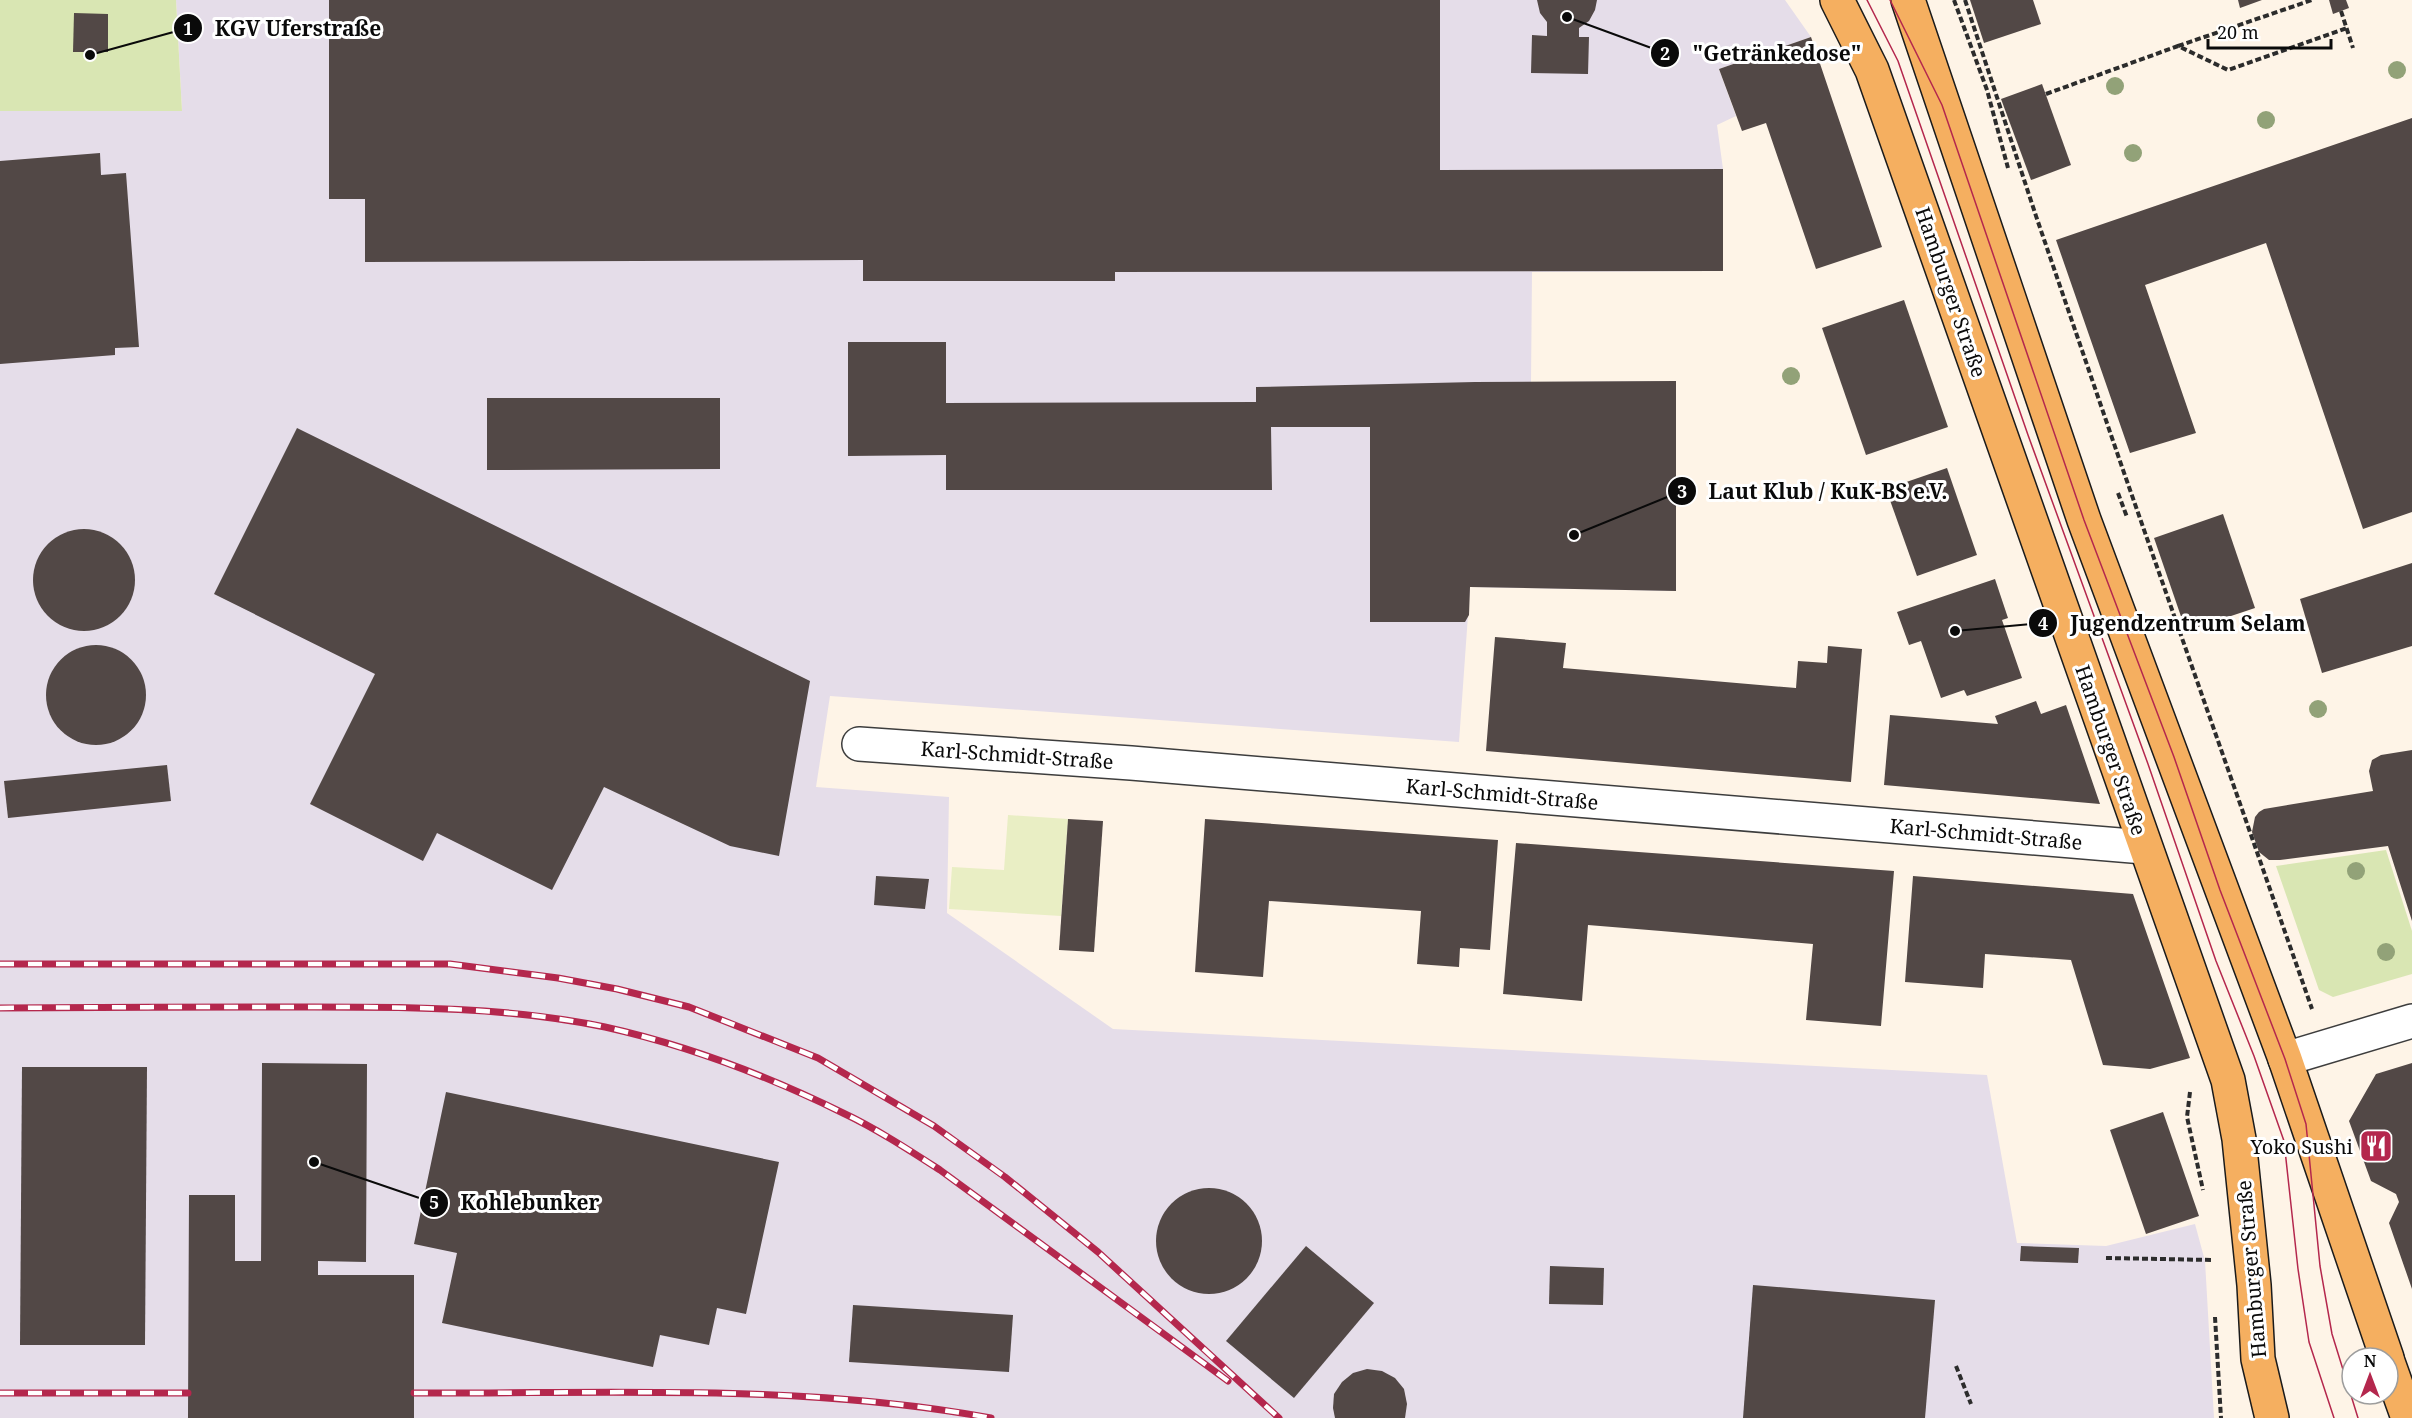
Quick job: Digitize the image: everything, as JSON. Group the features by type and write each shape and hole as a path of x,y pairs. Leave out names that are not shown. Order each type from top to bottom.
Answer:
{"main road":[{"name":"Hamburger Straße","path":"1837,0 1872,69 2120,772 2144,847 2228,1080 2240,1139 2254,1285 2258,1359 2272,1418"},
{"path":"1908,0 2084,520 2285,1059 2382,1346"},
{"path":"2400,1396 2408,1418"}],"street":[{"name":"Karl-Schmidt-Straße","path":"859,744 1142,764 2144,847"},
{"path":"2285,1059 2412,1021"}],"path":[{"path":"1954,0 1987,90 2011,177"},
{"path":"1965,0 2121,467 2312,1009"},
{"path":"2046,94 2312,0"},
{"path":"2341,11 2353,48"},
{"path":"2178,46 2228,70 2347,28"},
{"path":"2115,485 2127,518"},
{"path":"2106,1258 2213,1260"},
{"path":"1956,1366 1971,1404"}],"shaded area":[{"path":"176,0 1785,0 1811,37 1719,69 1736,116 1717,125 1723,169 1723,271 1532,272 1531,382 1676,381 1676,591 1470,587 1459,742 830,696 816,787 949,797 947,913 1113,1029 1987,1075 2017,1243 2106,1246 2195,1224 2205,1261 2214,1418 0,1418 0,111 182,111"}],"green space":[{"path":"0,0 176,0 182,111 0,111"},
{"path":"1008,815 1068,819 1061,916 949,909 952,867 1004,870"},
{"path":"2386,850 2412,931 2412,974 2333,997 2319,990 2276,866"}],"building":[{"path":"329,0 1440,0 1440,170 1723,169 1723,271 1115,272 1115,281 863,281 863,260 365,262 365,199 329,199"},
{"path":"1537,0 1597,0 1589,21 1579,28 1579,37 1589,37 1588,74 1531,73 1532,35 1547,36 1547,22 1540,13"},
{"path":"1970,0 2033,0 2041,24 1984,43"},
{"path":"2238,0 2262,0 2240,8"},
{"path":"2329,0 2346,0 2349,8 2333,14"},
{"path":"74,13 108,14 108,52 73,52"},
{"path":"1811,37 1882,247 1816,269 1766,123 1742,131 1719,69"},
{"path":"2042,84 2071,165 2031,180 2001,99"},
{"path":"2412,118 2412,512 2363,529 2266,243 2145,285 2196,433 2130,453 2056,240"},
{"path":"100,153 101,175 126,173 139,347 115,348 115,355 0,364 0,161"},
{"path":"1904,300 1948,427 1866,455 1822,328"},
{"path":"848,342 946,342 946,403 1256,402 1256,387 1475,382 1676,381 1676,591 1470,587 1469,615 1465,622 1370,622 1370,427 1271,427 1272,490 946,490 946,455 848,456"},
{"path":"487,398 720,398 720,469 487,470"},
{"path":"297,428 810,681 779,856 730,846 604,787 552,890 437,833 423,861 310,804 375,674 214,594"},
{"path":"1947,468 1977,555 1917,576 1886,489"},
{"path":"2223,514 2255,608 2186,631 2154,538"},
{"path":"84,529 103,533 120,544 131,561 135,580 131,599 120,616 103,627 84,631 65,627 48,616 37,599 33,580 37,561 48,544 65,533"},
{"path":"2412,563 2412,646 2322,673 2300,599"},
{"path":"1995,579 2008,618 2002,620 2022,678 1967,696 1964,690 1941,698 1921,641 1909,645 1897,612"},
{"path":"1495,637 1566,643 1563,668 1796,688 1798,661 1827,663 1828,646 1862,649 1851,782 1486,751"},
{"path":"96,645 115,649 132,659 142,676 146,695 142,714 132,731 115,741 96,745 77,741 60,731 50,714 46,695 50,676 60,659 77,649"},
{"path":"2036,701 2041,714 2066,705 2100,804 1884,785 1890,715 1998,724 1995,716"},
{"path":"2412,750 2412,921 2388,846 2280,860 2269,860 2259,852 2252,832 2255,817 2259,812 2264,809 2373,791 2369,771 2372,760 2381,755"},
{"path":"167,765 171,801 8,818 4,781"},
{"path":"1068,819 1103,821 1094,952 1059,950"},
{"path":"1205,819 1498,840 1490,950 1460,948 1459,967 1417,964 1421,911 1269,901 1263,977 1195,972"},
{"path":"1516,843 1894,871 1881,1026 1806,1020 1813,944 1661,931 1588,925 1582,1001 1503,994"},
{"path":"876,876 929,879 925,909 874,905"},
{"path":"1913,876 2133,894 2190,1058 2150,1069 2103,1065 2071,960 1985,954 1983,988 1905,982"},
{"path":"262,1063 367,1064 366,1262 318,1261 318,1275 414,1275 414,1418 188,1418 189,1195 235,1195 235,1261 261,1261"},
{"path":"2412,1063 2412,1289 2389,1223 2399,1202 2396,1194 2371,1181 2349,1121 2376,1074"},
{"path":"22,1067 147,1067 145,1345 20,1345"},
{"path":"446,1092 779,1162 746,1314 717,1308 709,1345 660,1335 653,1367 442,1323 457,1253 414,1244"},
{"path":"2163,1112 2199,1216 2146,1234 2110,1130"},
{"path":"1209,1188 1229,1192 1246,1204 1258,1221 1262,1241 1258,1261 1246,1278 1229,1290 1209,1294 1189,1290 1172,1278 1160,1261 1156,1241 1160,1221 1172,1204 1189,1192"},
{"path":"1306,1246 1374,1303 1294,1398 1226,1341"},
{"path":"2021,1246 2079,1248 2078,1263 2020,1261"},
{"path":"1550,1266 1604,1268 1603,1305 1549,1304"},
{"path":"1753,1285 1935,1300 1925,1418 1743,1418"},
{"path":"853,1305 1013,1315 1009,1372 849,1362"},
{"path":"1367,1369 1382,1371 1395,1378 1404,1389 1407,1404 1405,1418 1335,1418 1334,1394 1342,1382 1353,1373"}],"tram line":[{"path":"1867,0 1898,61 2028,435 2148,764 2216,961 2254,1056 2284,1141 2298,1269 2309,1342 2334,1418"},
{"path":"1890,0 1942,105 2084,520 2174,757 2220,890 2285,1059 2306,1124 2320,1266 2332,1334 2358,1418"}],"railway":[{"path":"0,964 450,964 558,978 617,989 689,1007 818,1058 934,1126 1005,1177 1098,1252 1279,1418"},
{"path":"0,1008 336,1007 490,1011 605,1027 696,1052 786,1086 856,1119 893,1140 940,1170 1228,1381"},
{"path":"414,1393 631,1392 776,1395 848,1399 991,1418"},
{"path":"0,1393 188,1393"}],"place":[{"name":"\"Getränkedose\"","path":"1567,17"},
{"name":"KGV Uferstraße","path":"90,55"},
{"name":"Laut Klub / KuK-BS e.V.","path":"1574,535"},
{"name":"Jugendzentrum Selam","path":"1955,631"},
{"name":"Yoko Sushi","path":"2376,1146"},
{"name":"Kohlebunker","path":"314,1162"}]}
